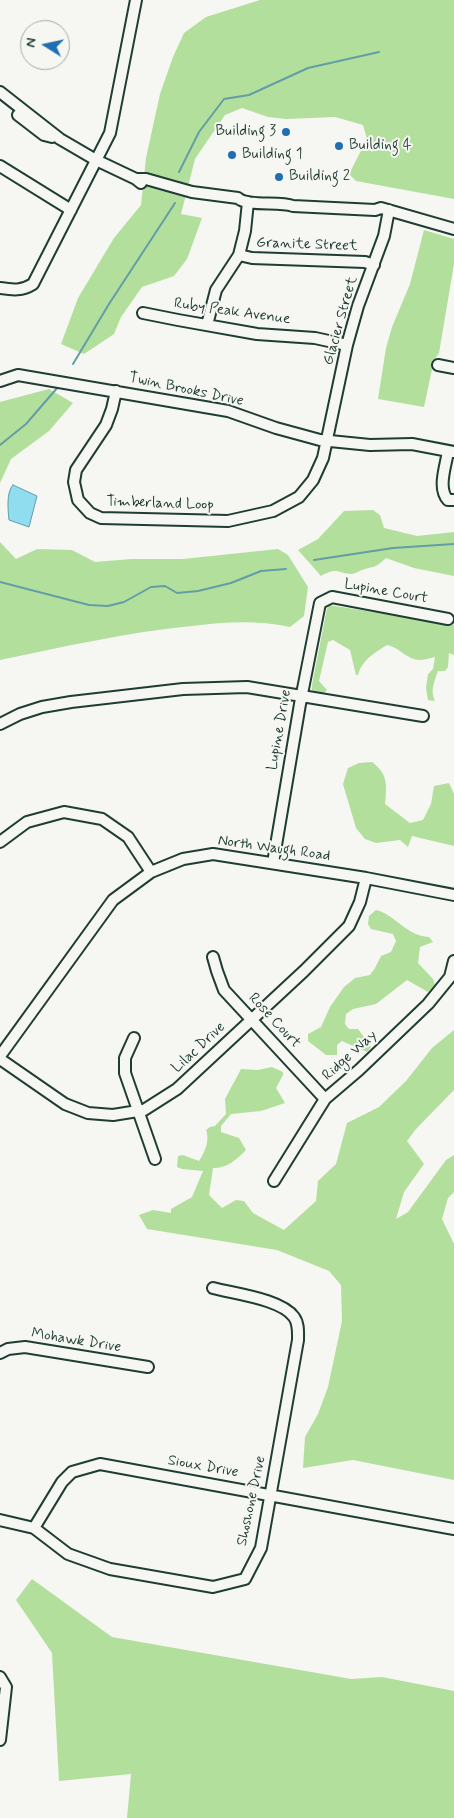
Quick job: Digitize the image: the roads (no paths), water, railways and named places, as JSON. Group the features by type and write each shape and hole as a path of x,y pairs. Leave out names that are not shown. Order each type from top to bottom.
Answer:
{"street":[{"path":"0,288 23,290 33,284 110,133 136,0"},
{"path":"0,92 60,139 96,160 136,179 146,179 192,192 238,198 245,201 293,206 385,209 454,229"},
{"path":"0,100 44,135 60,139"},
{"path":"3,172 71,210"},
{"path":"207,325 216,290 239,255 245,231 245,201"},
{"name":"Glacier Street","path":"326,441 347,345 358,306 384,236 385,209"},
{"path":"424,219 434,218 454,222"},
{"name":"Granite Street","path":"239,255 252,258 365,262 374,265"},
{"name":"Ruby Peak Avenue","path":"143,313 151,316 257,334 316,338 347,345"},
{"path":"438,365 454,368"},
{"name":"Twin Brooks Drive","path":"0,381 18,375 228,411 276,428 326,441 370,445 412,444 451,452"},
{"name":"Timberland Loop","path":"116,391 106,425 76,470 74,482 78,500 90,513 101,518 220,521 273,511 299,498 306,490 324,458 326,441"},
{"path":"451,452 442,487 443,495 448,500 454,500"},
{"name":"Lupine Court","path":"320,603 332,598 448,619"},
{"name":"Lupine Drive","path":"273,863 301,696 320,603"},
{"path":"0,724 20,714 42,707 71,702 183,689 247,687 423,716"},
{"path":"0,842 28,822 64,812 102,819 128,837 151,872"},
{"name":"North Waugh Road","path":"0,1058 113,900 151,872 183,859 213,854 366,878 454,895"},
{"name":"Lilac Drive","path":"0,1058 65,1104 86,1112 113,1115 138,1112 152,1106 177,1089 304,971 349,926 360,902 366,878"},
{"name":"Rose Court","path":"214,957 224,990 325,1099"},
{"name":"Ridge Way","path":"274,1181 325,1099 359,1070 428,1004 450,977 454,961"},
{"path":"134,1038 125,1058 125,1072 155,1159"},
{"name":"Shoshone Drive","path":"0,1520 34,1528 68,1554 110,1569 214,1587 245,1579 261,1548 298,1340 298,1326 295,1318 285,1308 274,1303 213,1288"},
{"name":"Mohawk Drive","path":"0,1353 8,1349 25,1347 148,1367"},
{"name":"Sioux Drive","path":"34,1528 62,1482 72,1472 100,1464 454,1529"},
{"path":"0,1677 6,1687 0,1740"}],"water":[{"path":"13,485 37,496 29,527 9,520 8,497"}],"waterway":[{"path":"179,172 199,132 224,99 249,95 308,68 379,52"},
{"path":"73,364 109,304 175,203"},
{"path":"0,445 26,424 58,387"},
{"path":"314,560 393,548 454,544"},
{"path":"0,582 89,605 108,606 124,602 151,587 165,586 177,593 198,591 231,583 261,571 286,569"}],"place":[{"name":"Building 3","path":"286,132"},
{"name":"Building 4","path":"339,146"},
{"name":"Building 1","path":"232,155"},
{"name":"Building 2","path":"279,177"}]}
